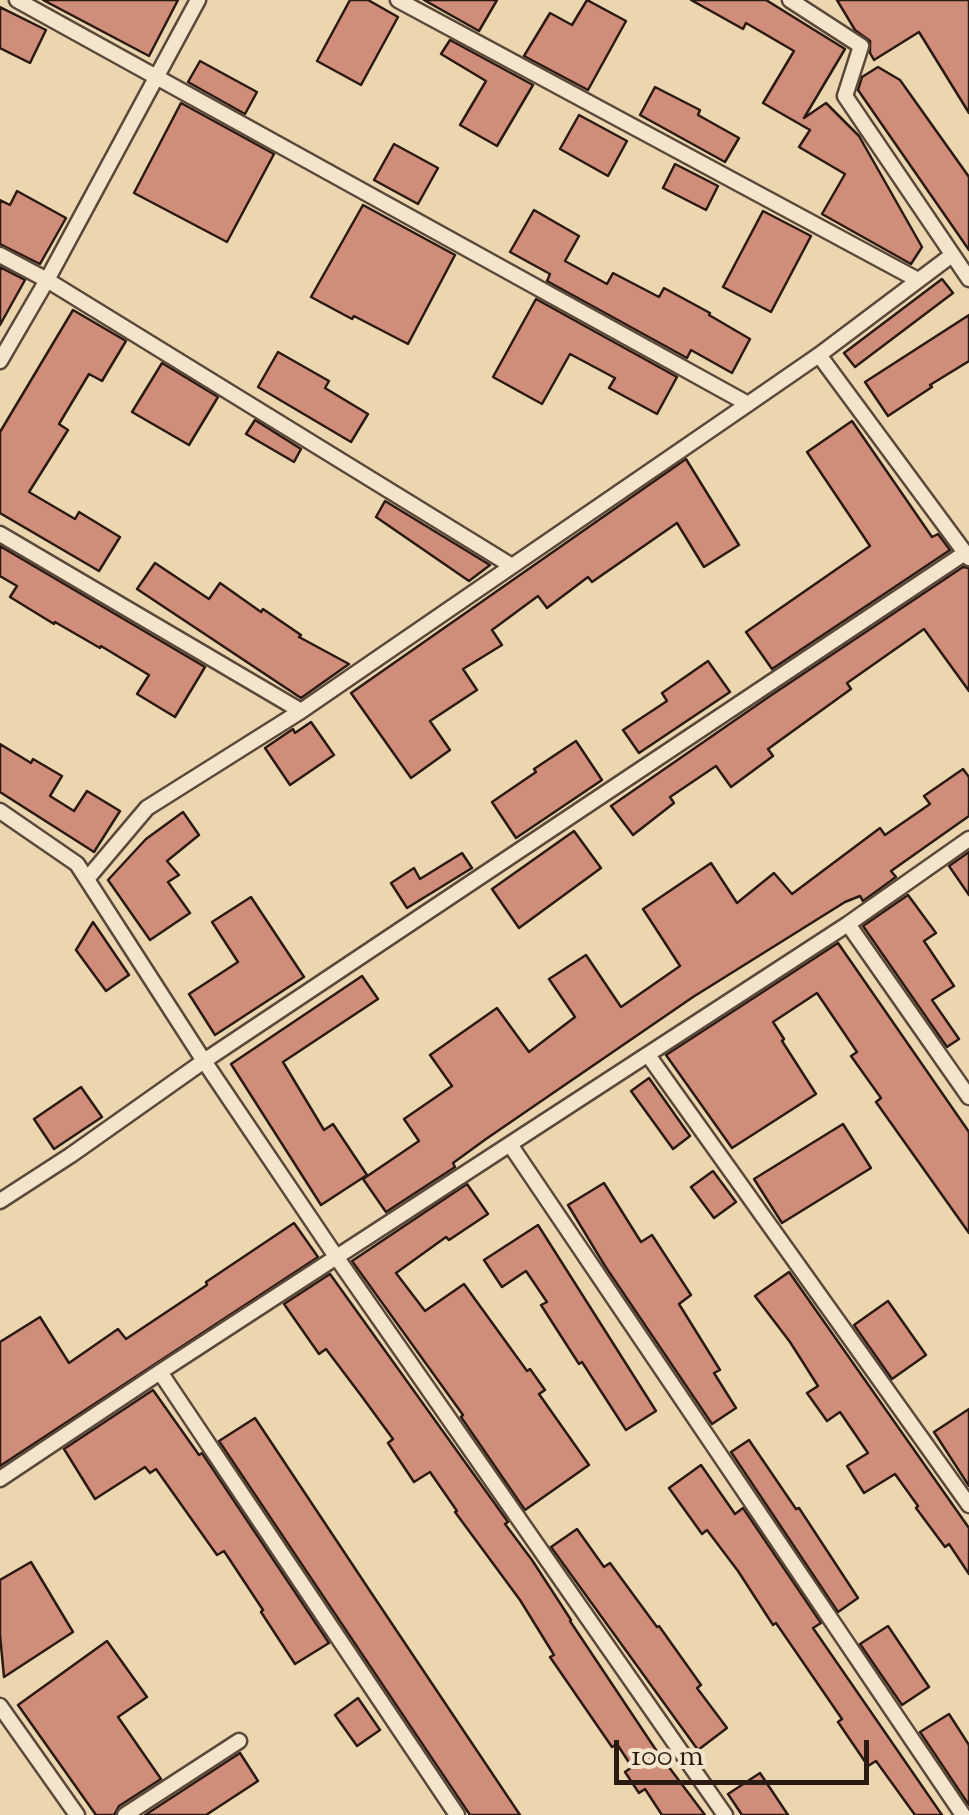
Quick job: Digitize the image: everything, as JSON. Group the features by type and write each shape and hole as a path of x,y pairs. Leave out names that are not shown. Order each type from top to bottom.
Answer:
{"street":[{"path":"17,0 748,404"},
{"path":"0,361 198,0"},
{"path":"398,0 918,280"},
{"path":"790,0 862,46 844,96 969,279"},
{"path":"0,254 512,566"},
{"path":"87,879 147,808 301,711 748,404 952,254"},
{"path":"0,1201 204,1060 967,556 819,355"},
{"path":"0,534 301,711"},
{"path":"0,812 77,864 337,1258 725,1815"},
{"path":"0,1479 848,924 969,840"},
{"path":"848,924 969,1097"},
{"path":"648,1054 969,1505"},
{"path":"511,1146 962,1815"},
{"path":"160,1372 457,1815"},
{"path":"0,1706 74,1814"},
{"path":"125,1815 239,1741"}],"building":[{"path":"43,0 178,0 149,56"},
{"path":"350,0 368,0 398,17 361,85 317,61"},
{"path":"424,0 497,0 479,31"},
{"path":"587,0 626,21 588,90 524,56 550,13 572,25"},
{"path":"691,0 766,0 845,49 804,118 826,103 859,136 922,247 911,264 822,214 845,174 799,147 810,130 763,103 794,51 746,23 743,29"},
{"path":"837,0 969,0 969,113 919,32 874,60 870,41 855,30"},
{"path":"0,7 46,30 30,63 0,48"},
{"path":"450,40 533,85 497,146 460,125 486,81 441,54"},
{"path":"200,61 257,92 245,114 188,82"},
{"path":"878,67 900,80 969,177 969,250 858,90 862,77"},
{"path":"655,87 700,110 698,115 739,138 725,162 640,115"},
{"path":"181,103 274,154 227,242 134,193"},
{"path":"579,115 627,141 608,176 560,149"},
{"path":"394,144 438,168 418,204 374,180"},
{"path":"675,164 718,186 706,210 663,188"},
{"path":"17,191 66,218 40,264 0,244 0,200 10,205"},
{"path":"363,205 455,255 408,344 311,297"},
{"path":"534,210 579,236 565,261 607,284 613,273 659,297 664,288 750,339 732,373 691,350 687,358 547,281 550,274 510,252"},
{"path":"763,211 811,236 771,312 723,287"},
{"path":"0,267 25,280 0,325"},
{"path":"942,279 953,293 855,367 844,353"},
{"path":"536,299 677,377 657,414 609,388 615,378 570,354 542,404 493,377"},
{"path":"73,310 126,341 102,381 89,374 59,424 68,430 29,492 75,519 79,512 120,537 99,571 0,513 0,432"},
{"path":"969,315 969,361 888,416 865,382"},
{"path":"278,352 329,381 325,388 368,414 351,442 258,387"},
{"path":"162,363 218,397 189,445 132,412"},
{"path":"255,420 301,449 294,462 246,434"},
{"path":"852,421 932,537 938,534 950,550 772,669 746,632 870,546 807,452"},
{"path":"686,459 739,545 704,567 677,523 592,582 588,577 547,608 538,596 492,630 502,645 463,669 477,690 430,721 450,750 411,778 351,693"},
{"path":"385,501 490,565 469,581 376,517"},
{"path":"0,546 205,667 175,717 137,694 149,675 10,597 17,586 0,576"},
{"path":"155,563 209,599 220,583 299,637 349,664 301,698 137,589"},
{"path":"963,567 969,568 969,691 924,629 847,683 851,689 768,749 773,756 731,787 716,766 670,797 674,803 633,835 611,806 770,696"},
{"path":"708,661 730,692 639,753 623,730 667,701 662,693"},
{"path":"311,722 334,755 290,785 265,748"},
{"path":"576,741 602,780 516,838 492,802"},
{"path":"0,744 62,776 50,796 74,811 87,791 120,811 94,852 0,792"},
{"path":"963,769 969,777 969,816 891,871 896,877 863,901 860,896 845,902 693,997 386,1212 363,1179 419,1141 404,1119 452,1086 430,1055 497,1008 529,1052 575,1017 549,979 586,955 621,1007 680,966 643,909 711,863 737,903 774,873 792,894 880,828 885,835 930,804 924,796"},
{"path":"183,812 199,835 167,861 179,875 168,882 190,913 150,940 108,880 146,839"},
{"path":"574,831 601,868 519,928 492,889"},
{"path":"969,852 969,895 949,866"},
{"path":"462,853 472,868 407,908 391,883 414,868 420,879"},
{"path":"908,895 936,933 924,941 954,986 932,1000 959,1039 947,1047 863,926"},
{"path":"251,897 304,977 215,1035 189,994 238,962 212,922"},
{"path":"93,922 129,975 106,991 76,950"},
{"path":"838,943 969,1132 969,1233 876,1102 881,1098 851,1056 857,1052 817,993 773,1022 816,1094 732,1148 666,1055"},
{"path":"362,976 378,999 283,1062 324,1130 333,1124 367,1175 321,1205 231,1064"},
{"path":"649,1078 690,1136 673,1149 631,1091"},
{"path":"81,1087 102,1117 54,1149 34,1119"},
{"path":"843,1124 871,1168 782,1223 754,1179"},
{"path":"713,1171 736,1202 714,1218 691,1187"},
{"path":"604,1183 641,1242 652,1235 691,1295 679,1304 720,1370 714,1373 736,1408 712,1424 568,1205"},
{"path":"467,1184 488,1214 449,1240 446,1237 396,1273 425,1311 464,1284 545,1390 539,1394 589,1465 525,1510 463,1415 352,1261"},
{"path":"294,1223 318,1257 0,1466 0,1342 40,1317 69,1363 118,1329 126,1339"},
{"path":"538,1225 656,1411 626,1430 541,1305 547,1302 526,1271 502,1287 484,1260"},
{"path":"789,1272 969,1528 969,1574 949,1544 945,1547 916,1508 895,1474 864,1493 847,1466 868,1453 840,1412 827,1421 807,1393 818,1386 755,1296"},
{"path":"330,1274 508,1522 505,1524 656,1750 705,1815 662,1815 645,1789 639,1793 625,1772 632,1767 617,1744 612,1747 550,1657 554,1655 520,1600 430,1472 414,1482 388,1443 393,1439 326,1349 319,1354 284,1304"},
{"path":"888,1301 926,1355 892,1379 854,1325"},
{"path":"153,1390 199,1455 202,1453 329,1643 295,1664 224,1551 217,1555 156,1469 150,1473 145,1467 95,1499 64,1449"},
{"path":"969,1409 969,1486 934,1432"},
{"path":"255,1418 520,1815 470,1815 219,1441"},
{"path":"749,1440 858,1598 838,1612 731,1452"},
{"path":"701,1465 735,1514 743,1508 821,1623 813,1628 942,1815 915,1815 876,1761 868,1766 838,1722 842,1719 776,1623 773,1625 707,1530 702,1534 669,1488"},
{"path":"577,1529 604,1567 610,1563 659,1626 727,1728 698,1750 551,1547"},
{"path":"31,1562 73,1632 4,1677 0,1580"},
{"path":"888,1626 929,1687 902,1705 860,1644"},
{"path":"107,1641 147,1697 118,1717 161,1779 119,1806 114,1815 96,1815 18,1705"},
{"path":"358,1698 380,1730 357,1746 335,1715"},
{"path":"949,1714 969,1745 969,1805 920,1732"},
{"path":"240,1753 258,1781 206,1815 145,1815"},
{"path":"760,1773 788,1815 742,1815 728,1794"}]}
